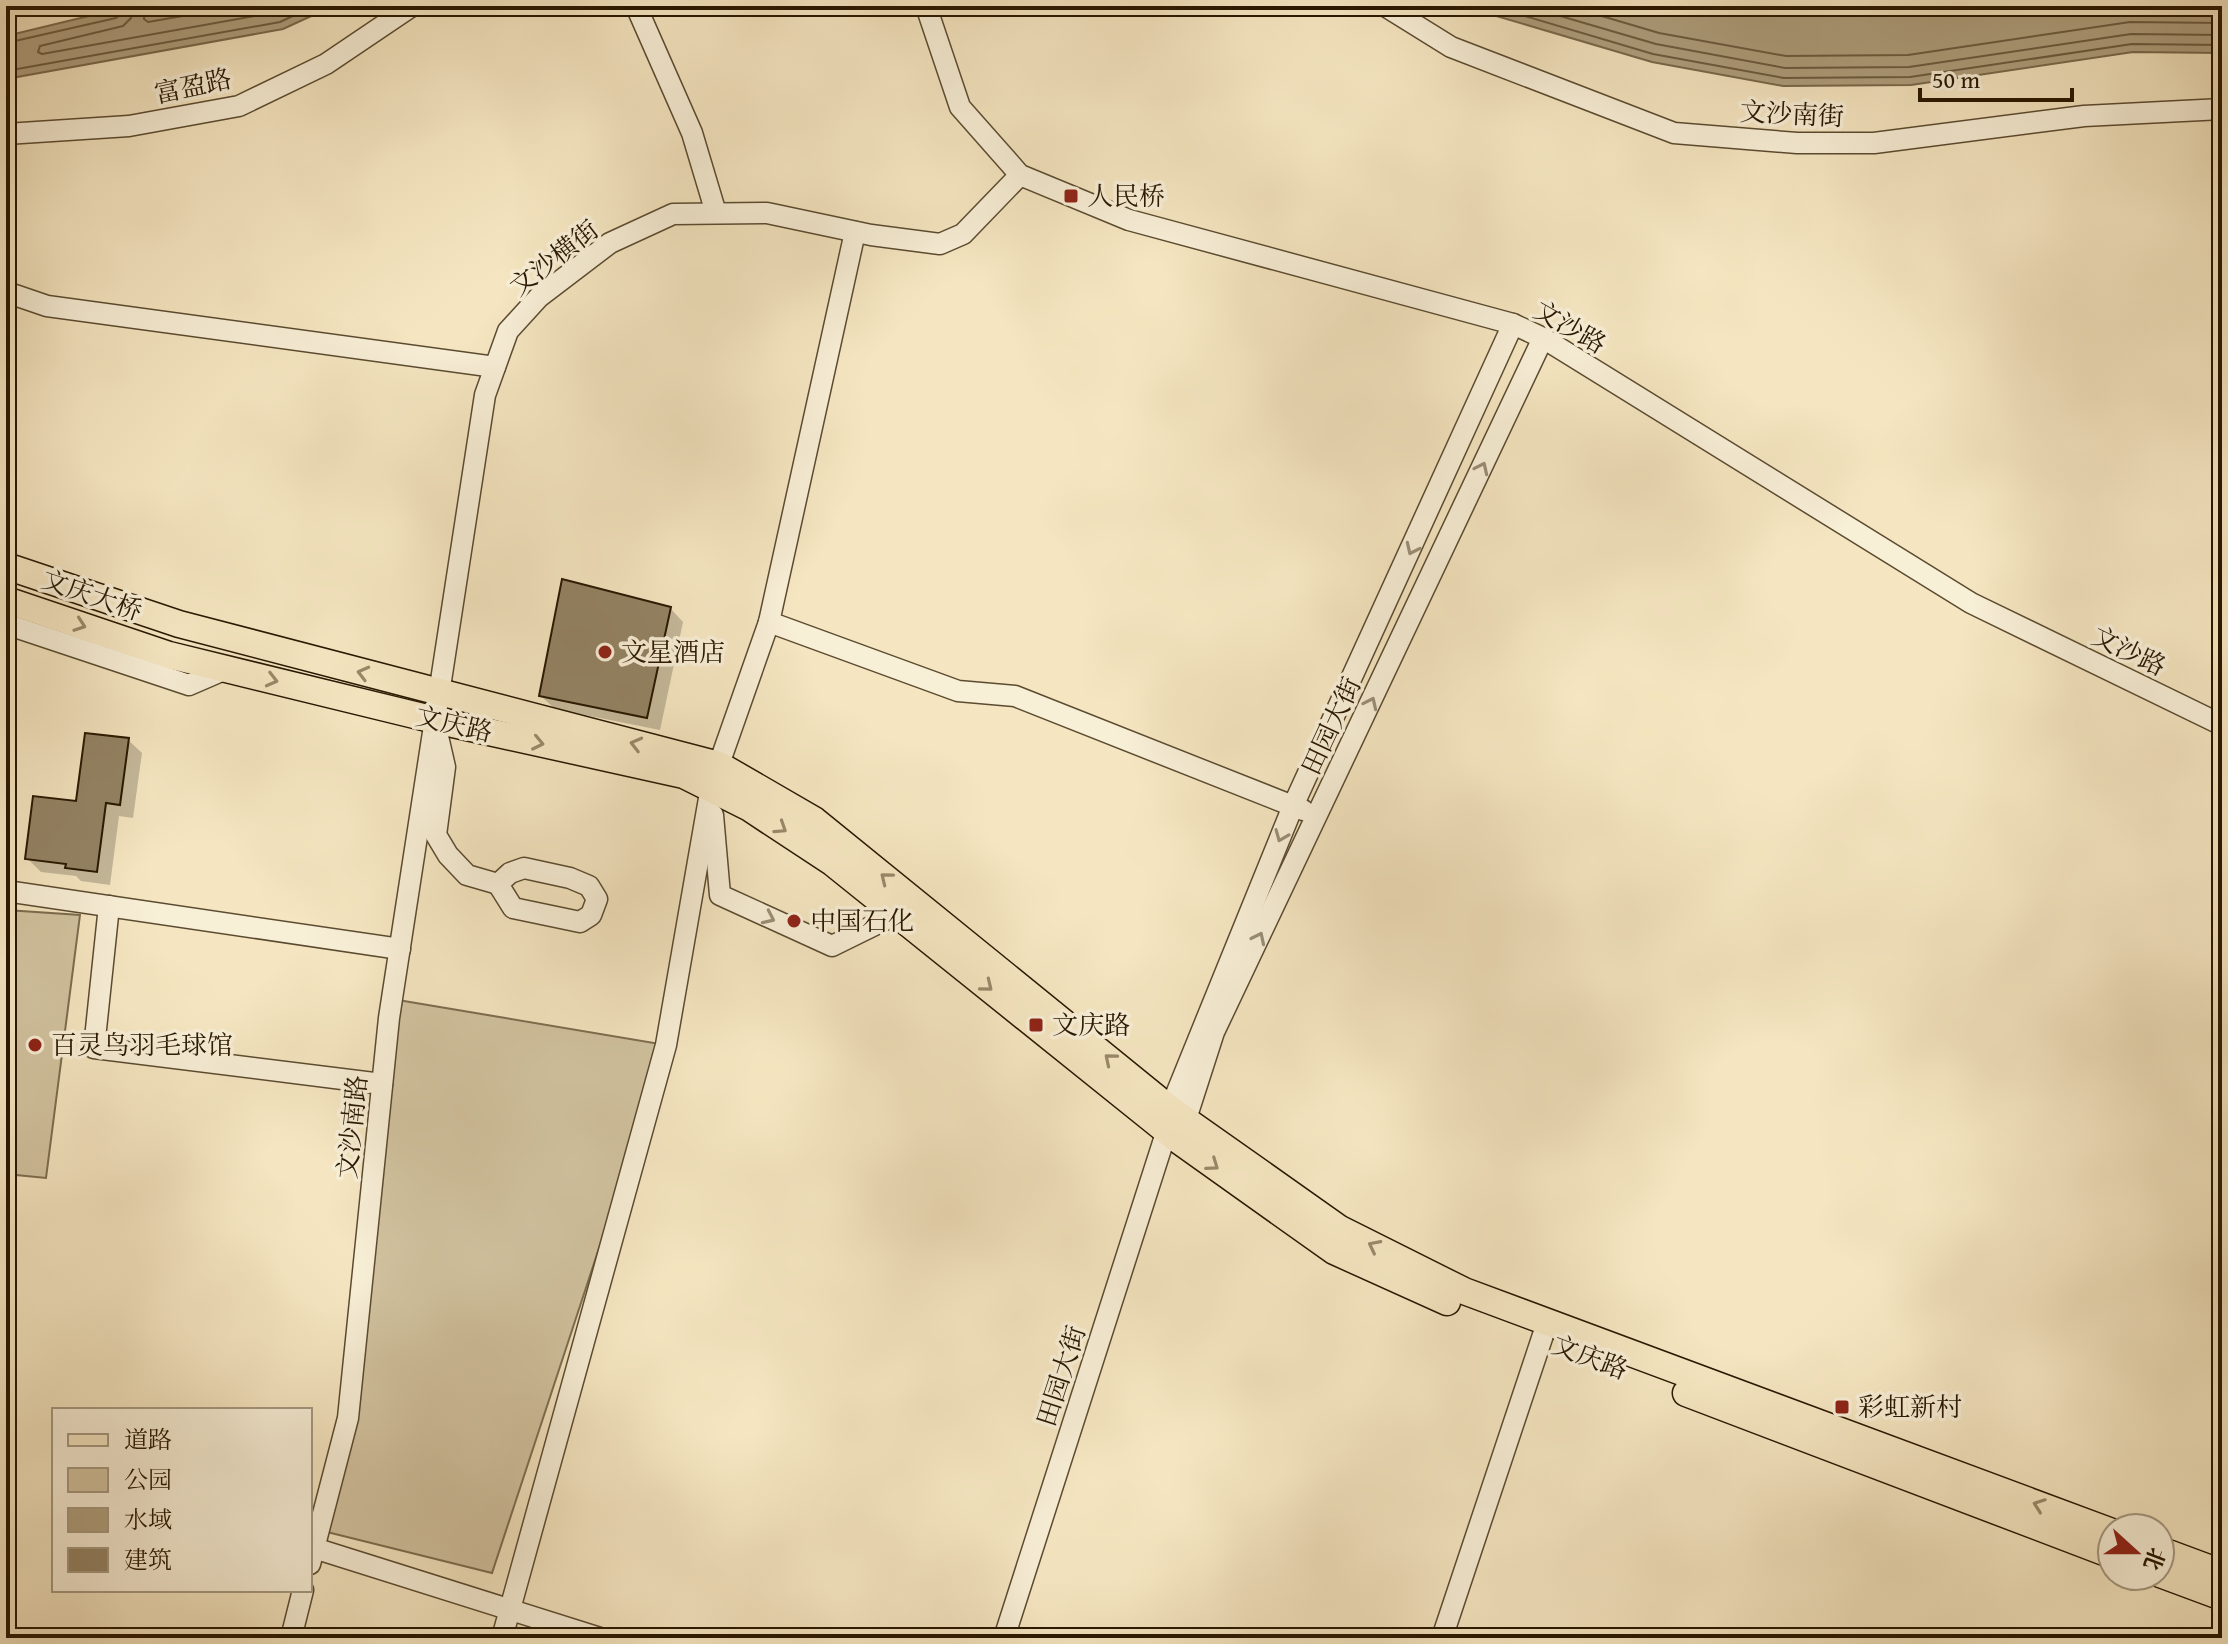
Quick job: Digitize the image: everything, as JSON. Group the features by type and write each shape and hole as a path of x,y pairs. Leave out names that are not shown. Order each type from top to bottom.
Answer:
{"main road":[{"name":"文庆大桥","path":"6,566 179,624"},
{"name":"文庆大桥","path":"6,600 169,655"},
{"name":"文庆路","path":"179,624 439,693 715,776 814,820 1174,1119"},
{"name":"文庆路","path":"169,655 435,720 684,775 715,776 748,807 833,863 1174,1119 1340,1229 1544,1330 2096,1549"},
{"name":"文庆路","path":"1544,1330 2096,1526"},
{"path":"2176,1556 2222,1573"},
{"path":"2176,1580 2222,1597"}],"street":[{"name":"富盈路","path":"6,134 129,126 239,106 326,64 412,6"},
{"path":"636,6 692,133 716,213"},
{"name":"文沙路","path":"926,6 960,107 1020,175 1129,220 1513,324 1543,338 1971,603 2222,725"},
{"name":"文沙南街","path":"1385,6 1451,47 1674,133 1797,143 1874,143 2084,116 2222,109"},
{"name":"文沙横街","path":"439,693 485,395 508,331 539,297 610,243 673,214 767,213 855,232 940,244 963,234 1020,175"},
{"path":"502,1638 666,1045 715,776 769,622 855,232"},
{"path":"6,292 47,306 495,367"},
{"name":"田园大街","path":"1004,1638 1174,1119 1293,806 1513,324"},
{"name":"田园大街","path":"1174,1119 1543,338"},
{"path":"769,622 958,691 1015,696 1318,815"},
{"path":"6,624 189,685 226,669"},
{"name":"文沙南路","path":"312,1556 348,1418 382,1084 439,693"},
{"path":"435,720 445,767 436,835 448,855 467,875 498,884"},
{"path":"715,776 720,895 832,946 897,914"},
{"path":"6,891 400,949"},
{"path":"109,906 94,1048 382,1084"},
{"path":"1442,1638 1544,1330"},
{"path":"312,1556 510,1609 600,1638"},
{"path":"291,1638 302,1592"}],"green space":[{"name":"百灵鸟羽毛球馆","path":"6,910 80,915 46,1178 6,1174"},
{"path":"392,999 666,1045 492,1573 319,1530 348,1418"}],"water":[{"path":"130,6 333,6 283,29 6,79 6,36"},
{"path":"1474,6 2222,6 2222,53 2133,52 1911,85 1783,86 1652,62 1483,12"}],"building":[{"name":"文星酒店","path":"562,579 671,607 647,718 539,696"},
{"path":"85,733 129,738 120,805 106,803 97,872 25,859 33,796 76,801"}],"place":[{"name":"人民桥","path":"1071,196"},
{"name":"文星酒店","path":"605,652"},
{"name":"中国石化","path":"794,921"},
{"name":"文庆路","path":"1036,1025"},
{"name":"百灵鸟羽毛球馆","path":"35,1045"},
{"name":"彩虹新村","path":"1842,1407"}]}
